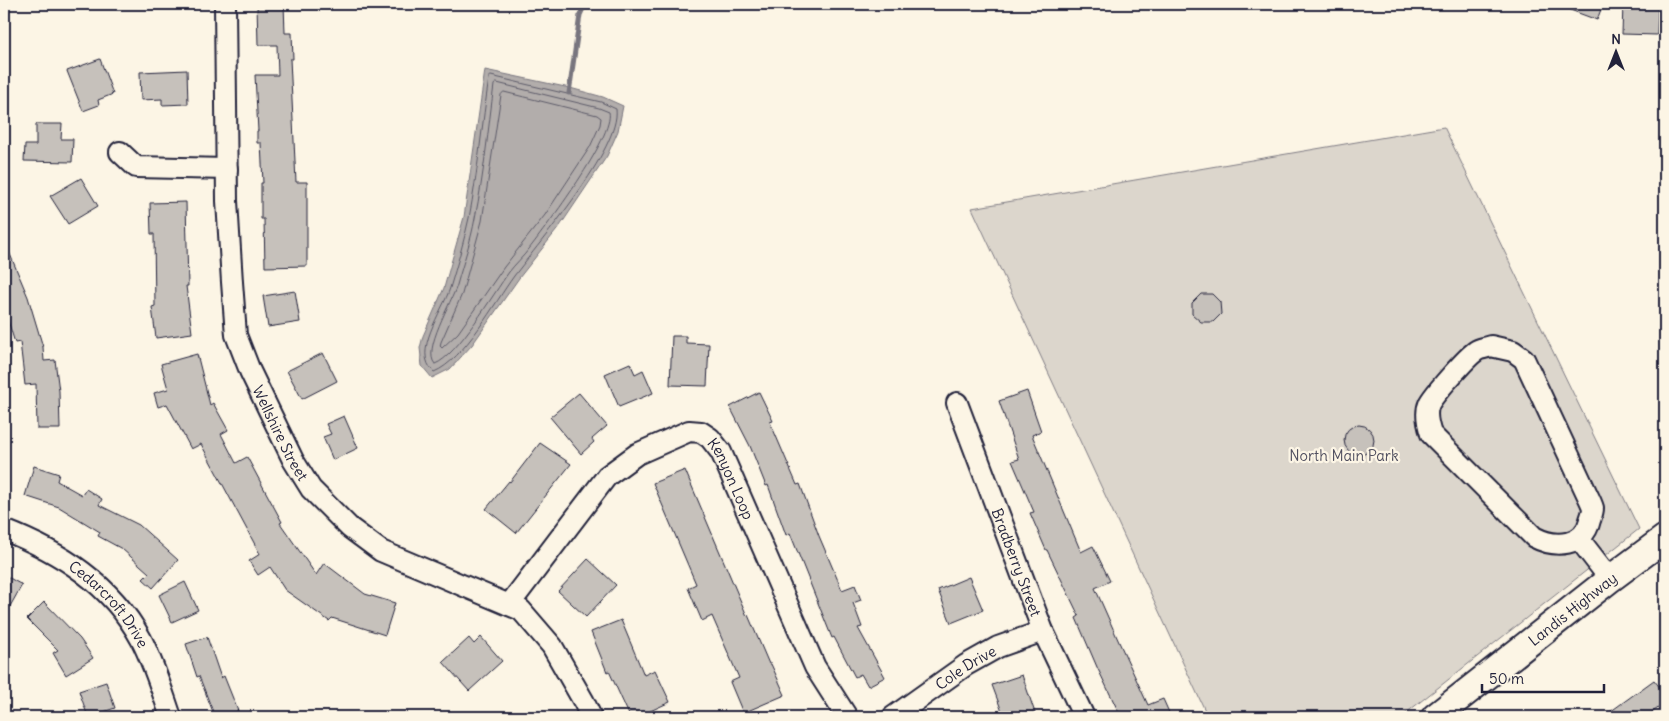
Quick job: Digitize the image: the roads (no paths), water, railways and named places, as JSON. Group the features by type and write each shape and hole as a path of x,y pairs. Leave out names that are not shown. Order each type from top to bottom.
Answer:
{"main road":[{"name":"Landis Highway","path":"1435,717 1610,578 1665,538"}],"street":[{"name":"Wellshire Street","path":"225,4 227,169 230,255 236,335 250,371 293,460 311,489 350,528 381,551 521,610 552,646 591,717"},
{"path":"120,152 136,167 227,169"},
{"path":"1491,346 1513,351 1524,359 1593,508 1588,530 1579,539 1566,544 1554,544 1534,537 1431,434 1428,425 1429,405 1435,394 1475,351 1491,346"},
{"name":"Bradberry Street","path":"958,403 1043,631 1084,717"},
{"name":"Kenyon Loop","path":"509,605 607,476 637,454 652,446 689,431 702,432 710,438 721,452 815,668 847,717"},
{"name":"Cedarcroft Drive","path":"4,530 61,556 92,578 106,592 130,621 141,640 171,717"},
{"path":"1579,539 1610,578"},
{"name":"Cole Drive","path":"893,717 966,665 998,647 1043,631"}],"water":[{"path":"485,70 570,88 603,97 623,106 618,131 607,156 560,226 519,278 472,345 450,369 432,378 422,366 420,348 423,336 444,288 464,217"}],"waterway":[{"path":"569,93 580,15 585,4"}],"park label":[{"name":"North Main Park","path":"1344,455"}]}
